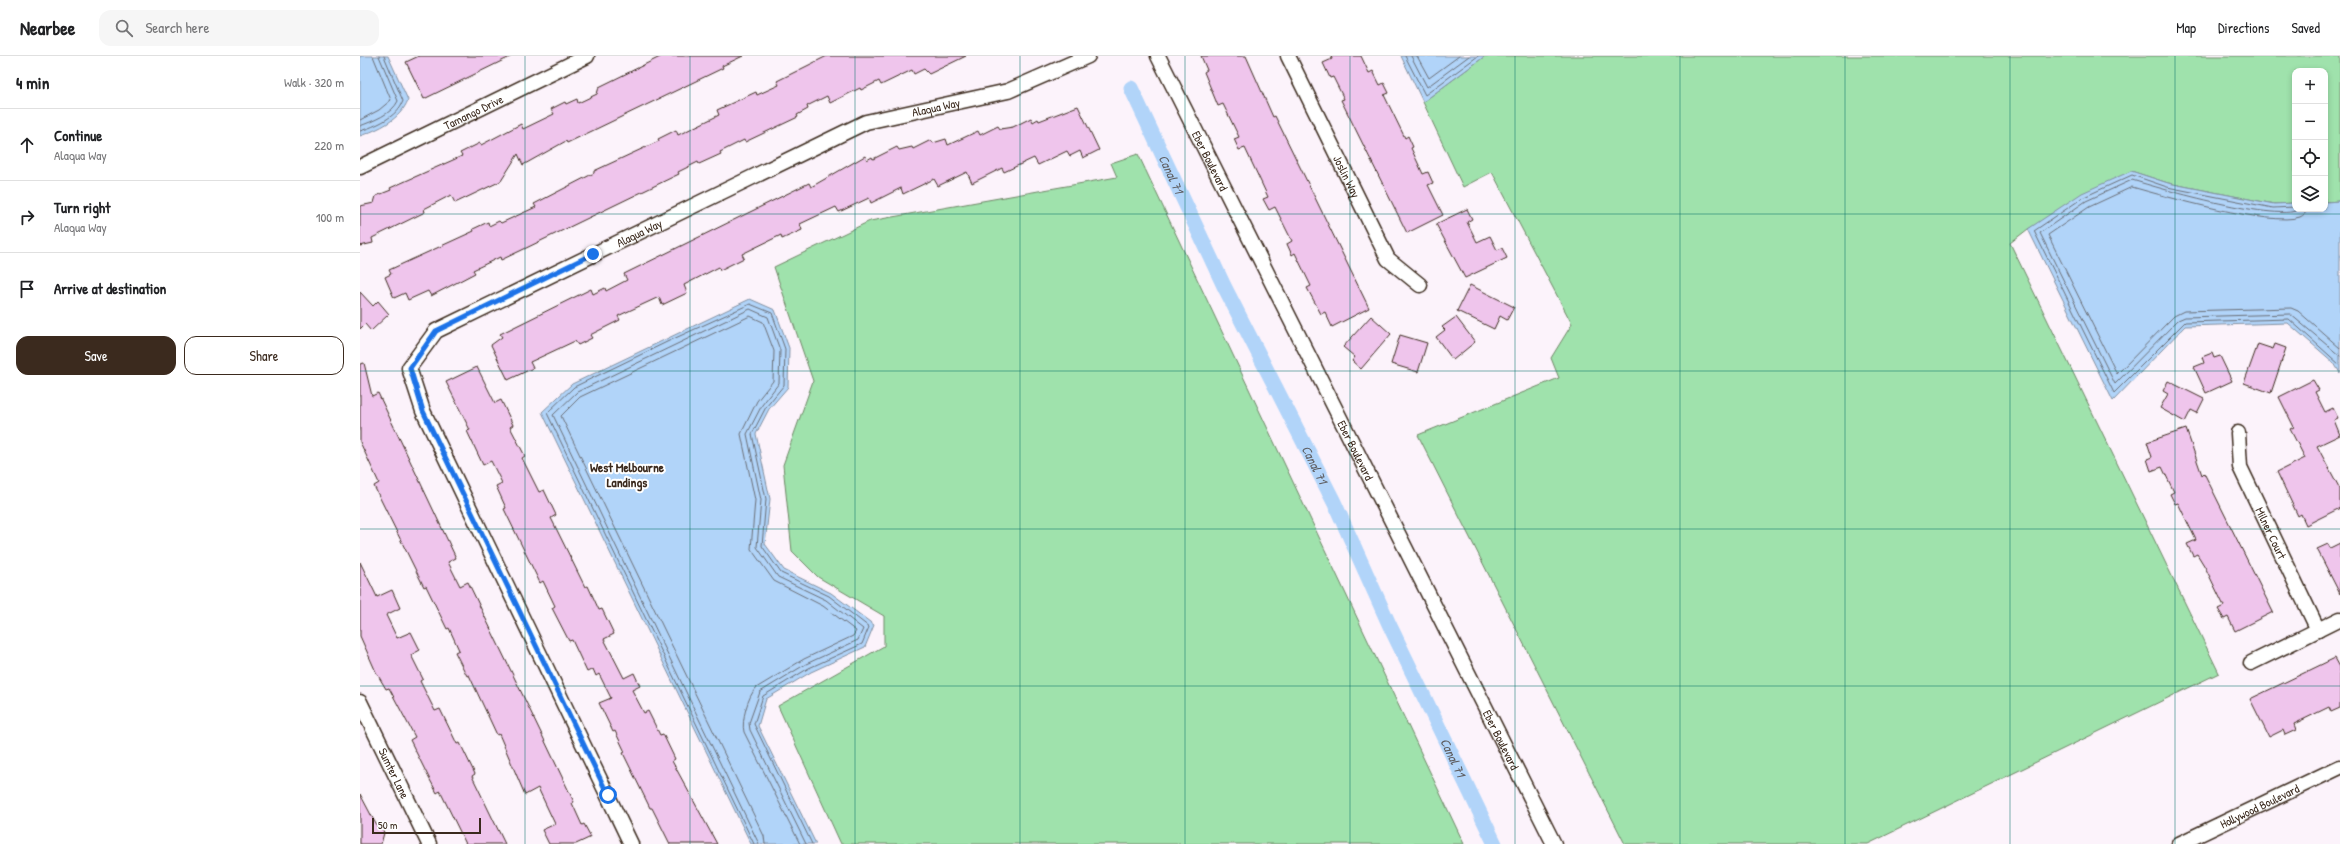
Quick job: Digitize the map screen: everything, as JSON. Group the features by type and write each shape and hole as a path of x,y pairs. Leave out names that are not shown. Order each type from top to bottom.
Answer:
{"street":[{"name":"Tamango Drive","path":"360,167 587,56"},
{"name":"Alaqua Way","path":"631,844 423,411 410,368 436,331 866,122 1008,91 1088,56"},
{"name":"Eber Boulevard","path":"1158,56 1554,844"},
{"name":"Joslin Way","path":"1288,56 1388,259 1420,285"},
{"name":"Milner Court","path":"2238,433 2240,467 2318,630"},
{"path":"2250,664 2340,619"},
{"name":"Sumter Lane","path":"360,702 429,844"},
{"name":"Hollywood Boulevard","path":"2180,844 2340,767"}],"green space":[{"path":"1485,56 2340,56 2340,201 2328,202 2328,68 2292,68 2292,203 2274,204 2168,183 2131,171 2028,229 2010,243 2219,673 1868,844 1625,844 1418,435 1559,378 1551,358 1572,324 1492,172 1463,187 1423,102"},
{"path":"1138,154 1464,844 841,844 778,706 884,646 884,616 818,577 792,551 783,465 813,381 774,267 870,221 1117,177 1111,163"}],"water":[{"path":"360,56 388,56 408,100 400,113 388,123 360,136"},
{"path":"1401,56 1485,56 1423,102"},
{"path":"2131,171 2168,183 2274,204 2292,203 2292,212 2328,212 2328,202 2340,201 2340,373 2334,363 2288,323 2185,326 2113,401 2028,229 2082,193"},
{"path":"750,299 775,310 789,348 788,387 769,409 756,434 770,499 765,544 784,570 831,593 874,625 865,647 811,672 766,699 758,726 816,844 751,844 542,412 572,384"}],"building":[{"path":"419,56 512,56 424,99 406,62"},
{"path":"662,56 743,56 722,66 723,68 567,143 566,141 523,165 518,154 501,181 455,203 451,195 424,209 425,212 372,238 373,243 360,246 360,206 374,203 376,196 391,190 390,188 462,156 460,153 480,143 481,145 521,124 523,129 554,114 551,109 565,102 566,104 577,99 578,103 597,94 599,87"},
{"path":"827,56 966,56 929,74 924,69 914,74 912,70 881,85 879,81 861,90 860,88 830,103 827,96 807,106 808,109 797,115 798,117 745,142 744,140 720,152 721,154 699,164 698,162 678,172 679,174 501,260 500,257 473,270 475,273 431,296 428,291 408,300 405,293 394,298 385,277 391,274 389,270 474,231 473,229 488,222 489,226 499,221 501,223 536,207 534,204 594,173 594,171 659,141 658,139 676,130 678,135 713,118 719,115 717,110 756,92 757,95 779,85 777,81"},
{"path":"1201,56 1246,56 1273,117 1275,116 1369,308 1332,327 1325,312 1321,314 1307,288 1311,286 1295,253 1292,255 1287,244 1292,241 1275,207 1269,210 1263,199 1268,197 1245,148 1239,150 1234,139 1239,137 1223,104 1218,106 1204,72 1207,70"},
{"path":"1331,56 1361,56 1369,73 1373,71 1380,85 1384,83 1389,93 1384,95 1405,138 1408,136 1413,147 1411,148 1423,174 1428,172 1433,183 1428,185 1443,215 1407,233 1341,100 1344,99 1333,77 1330,78 1323,63 1332,59"},
{"path":"1078,106 1099,150 1083,158 1080,151 1070,156 1067,151 1038,165 1034,158 1004,172 1002,168 972,183 967,172 938,186 934,179 903,194 901,188 871,203 869,198 839,212 836,207 800,224 802,230 782,239 781,235 742,254 744,258 720,270 719,267 684,285 687,293 662,305 659,297 618,316 620,320 590,335 592,338 578,345 575,341 530,362 533,368 508,380 491,345 502,337 500,334 591,289 593,294 605,288 606,291 627,280 624,274 809,183 811,187 865,156 867,160 872,157 873,159 897,147 899,150 912,147 913,149 931,140 933,143 946,139 948,145 978,131 980,135 998,126 1000,129 1013,127 1031,118 1033,122 1038,119 1039,121"},
{"path":"1467,209 1472,219 1467,222 1477,242 1490,236 1497,250 1502,248 1507,258 1465,278 1436,224"},
{"path":"1470,285 1514,307 1507,320 1500,316 1494,329 1457,311"},
{"path":"360,292 373,306 378,301 389,314 371,331 365,324 360,329"},
{"path":"1371,316 1391,334 1361,369 1352,361 1355,357 1343,347"},
{"path":"1456,317 1475,342 1453,360 1436,337 1445,330 1442,327"},
{"path":"1400,335 1427,343 1418,372 1391,364"},
{"path":"2258,344 2273,349 2275,344 2286,348 2271,393 2244,383"},
{"path":"2212,353 2214,358 2220,356 2232,381 2206,393 2194,367 2204,363 2202,357"},
{"path":"364,363 372,396 378,393 456,558 448,562 460,586 468,582 574,802 572,803 582,825 584,824 591,837 576,844 549,844 542,830 555,824 538,788 525,795 499,734 497,735 469,675 467,676 455,652 459,650 449,628 447,629 426,586 424,587 374,486 379,483 360,442 360,364"},
{"path":"477,367 495,403 501,400 513,425 510,427 525,456 522,458 539,492 544,490 556,515 551,518 585,587 588,586 599,610 602,609 614,634 604,639 624,678 634,673 640,686 632,690 644,713 648,711 660,735 663,734 675,759 672,761 717,844 670,844 652,808 650,808 623,753 625,752 615,731 613,732 599,703 611,698 599,674 596,676 593,669 587,672 572,640 569,641 552,608 555,606 543,581 540,583 504,509 506,508 496,486 502,483 491,461 483,465 467,431 470,430 446,382"},
{"path":"2313,380 2319,390 2315,392 2325,412 2333,408 2338,418 2334,420 2340,435 2317,446 2340,489 2340,508 2306,525 2301,514 2298,516 2277,472 2305,458 2290,429 2294,427 2279,397"},
{"path":"2168,381 2204,399 2197,413 2191,410 2185,422 2160,408 2168,394 2163,391"},
{"path":"2186,429 2202,475 2204,473 2273,612 2235,631 2228,617 2224,619 2218,609 2224,606 2205,567 2197,554 2193,556 2187,544 2196,540 2178,503 2175,504 2170,494 2174,492 2162,467 2151,471 2147,459 2152,457 2147,442"},
{"path":"2340,543 2340,594 2317,549 2328,544 2330,548"},
{"path":"360,562 377,597 392,590 400,608 386,615 397,638 411,632 420,650 411,655 423,679 420,681 435,711 440,709 457,744 460,743 475,774 472,776 505,844 466,844 440,791 437,793 429,778 410,740 415,737 389,688 386,689 376,672 360,636"},
{"path":"2335,658 2340,667 2340,708 2331,712 2329,707 2294,724 2296,730 2285,735 2283,730 2269,737 2250,699"},
{"path":"360,794 378,828 382,828 384,833 381,844 360,844"}],"waterway":[{"name":"Canal 71","path":"1131,88 1224,286 1334,502 1389,624 1495,844"}],"district":[{"name":"West Melbourne Landings","path":"627,474"}],"route":[{"path":"593,254 436,331 410,368 423,411 608,795"}]}
